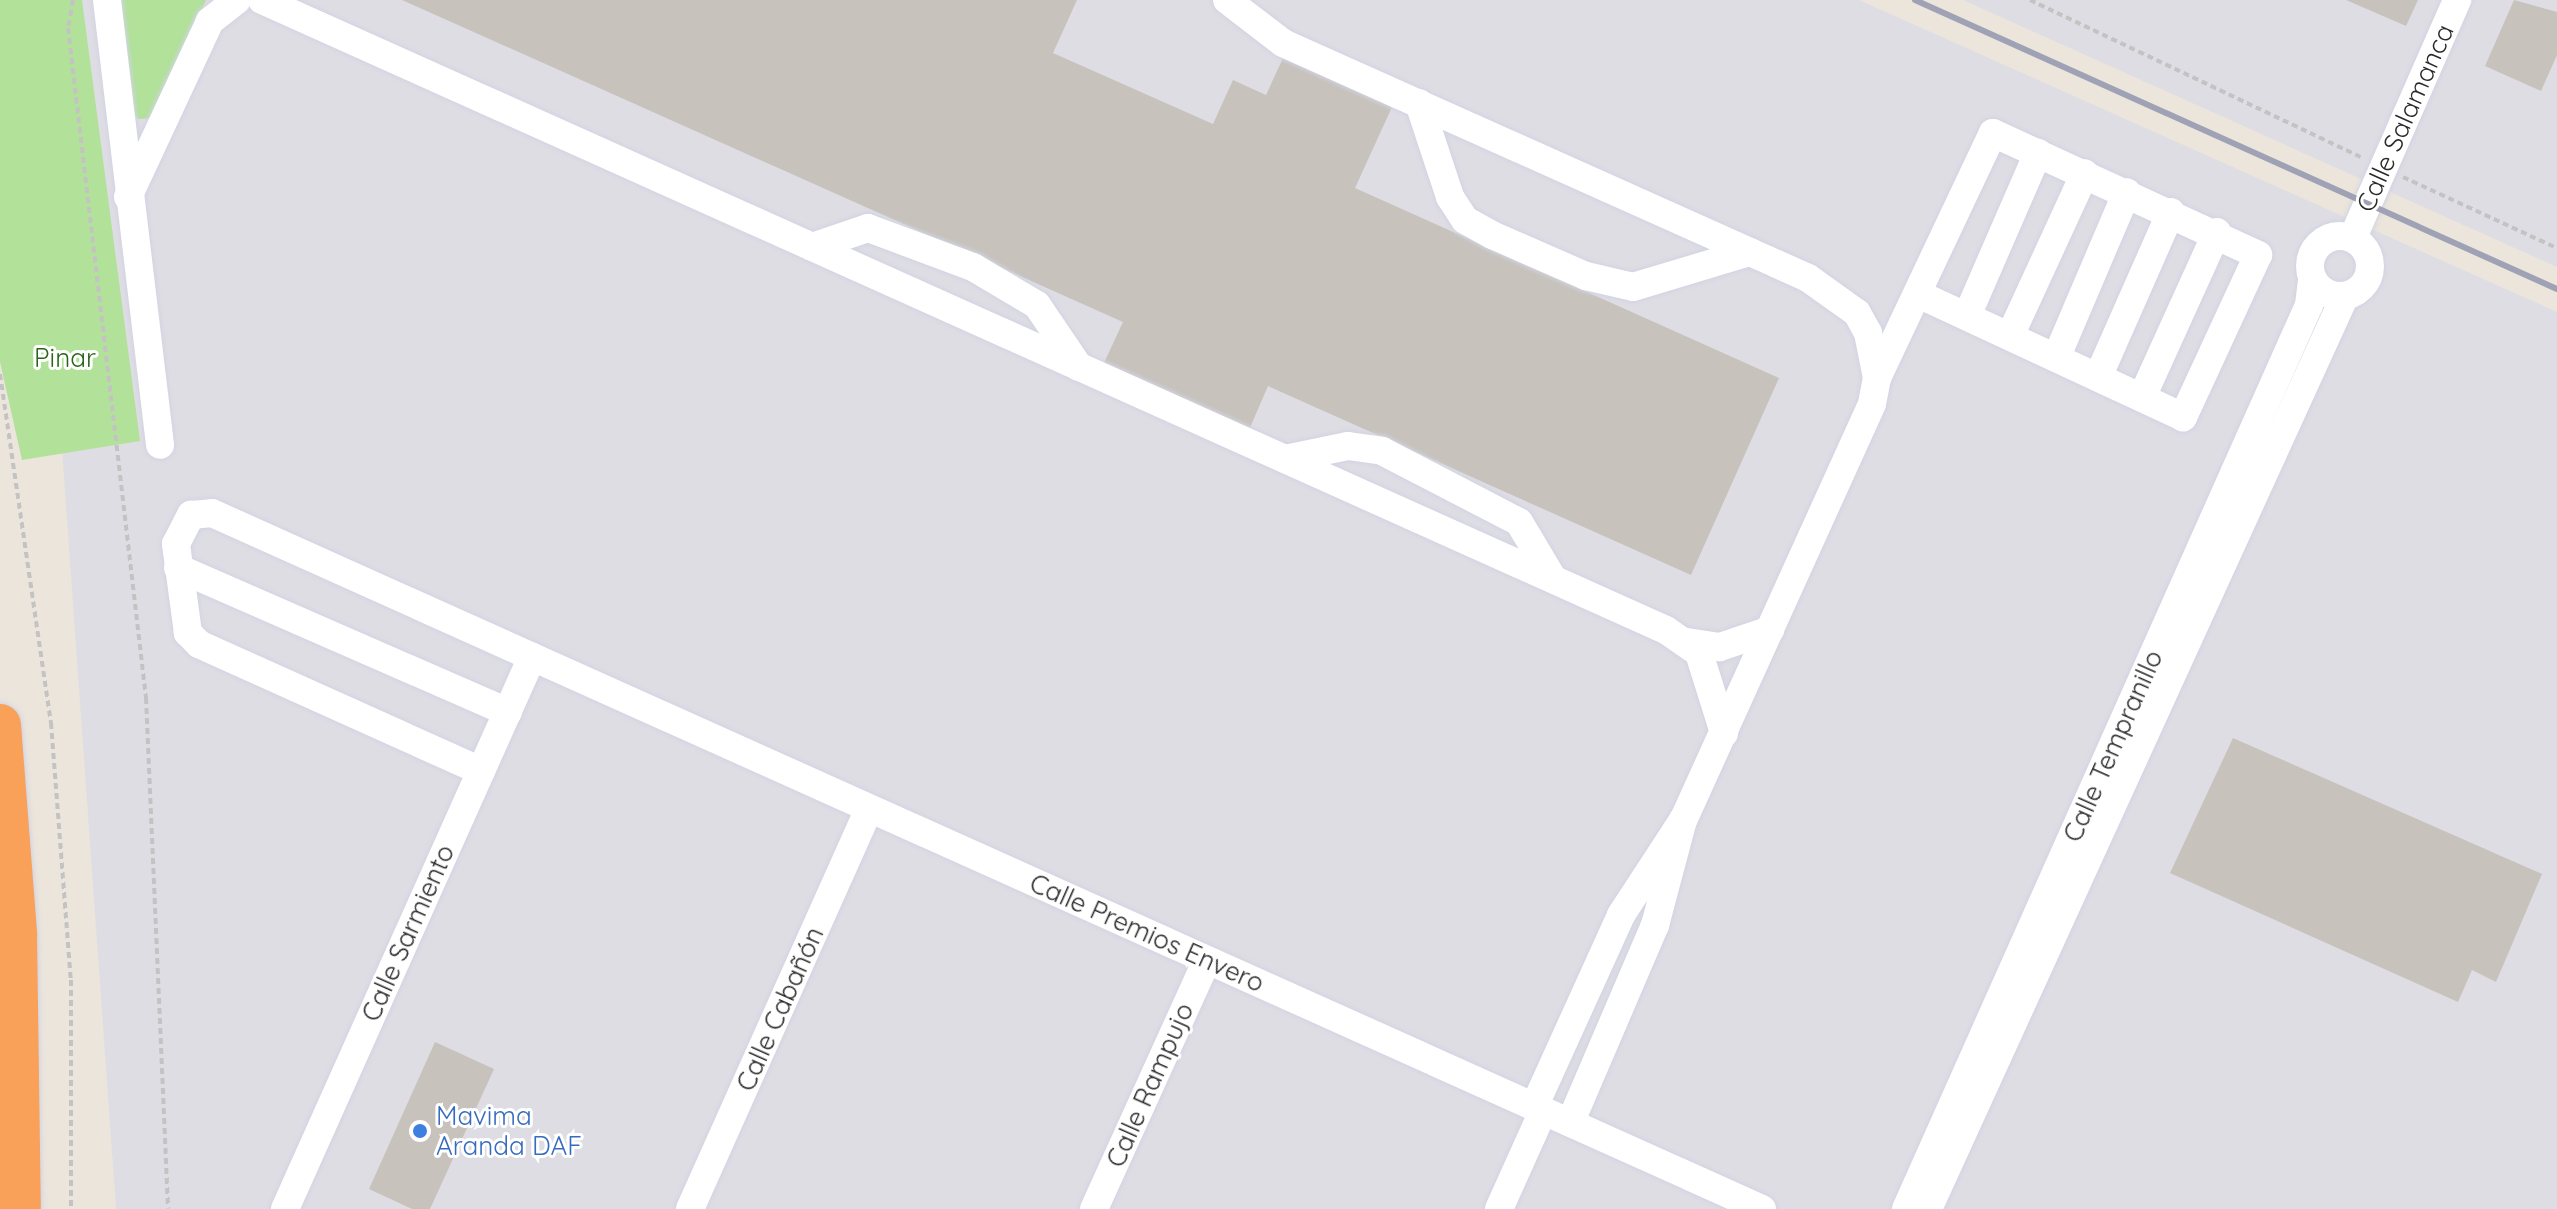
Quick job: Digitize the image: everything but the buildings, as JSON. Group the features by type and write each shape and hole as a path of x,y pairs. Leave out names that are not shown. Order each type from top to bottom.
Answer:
{"highway":[{"path":"0,725 16,935 20,1209"}],"street":[{"path":"107,0 128,197 160,445"},
{"path":"128,197 215,10 237,0"},
{"path":"262,0 1687,642 1720,647 1770,630"},
{"path":"1227,0 1283,43 1808,278 1857,313 1877,378"},
{"name":"Calle Salamanca","path":"2354,235 2457,0"},
{"path":"1419,103 1450,197 1465,220 1492,235 1586,276 1633,287 1750,252"},
{"path":"120,128 159,134"},
{"path":"1499,1209 1621,915 1683,820 1770,630 1877,378 1920,295 1993,133 2217,232 2258,255 2190,413 2183,417 2143,395 1920,295"},
{"path":"1967,316 2038,153"},
{"path":"2010,336 2085,173"},
{"path":"2057,356 2127,192"},
{"path":"2099,375 2171,212"},
{"path":"812,247 868,228 973,267 1037,305 1079,367"},
{"path":"2143,395 2217,232"},
{"path":"2334,235 2354,235 2367,247 2369,267 2360,288 2344,298 2325,295 2312,280 2319,248 2334,235"},
{"name":"Calle Tempranillo","path":"1906,1209 2309,305 2312,280"},
{"name":"Calle Tempranillo","path":"1928,1209 2344,298"},
{"path":"1285,459 1348,446 1382,451 1519,522 1553,579"},
{"name":"Calle Premios Envero","path":"481,771 199,644 188,633 178,568 181,528 191,515 212,513 1762,1209"},
{"path":"178,568 508,712"},
{"path":"1687,642 1710,674 1724,733"},
{"name":"Calle Sarmiento","path":"285,1209 532,657"},
{"name":"Calle Cabañón","path":"690,1209 869,809"},
{"path":"1570,1123 1655,925 1683,820"},
{"name":"Calle Rampujo","path":"1094,1209 1207,960"}],"path":[{"path":"73,0 68,28 146,698 168,1209"},
{"path":"2030,0 2557,248"},
{"path":"0,374 51,723 71,980 71,1209"}],"shaded area":[{"path":"42,0 1859,0 2557,312 2557,1209 116,1209 33,41"},
{"path":"1963,0 2557,0 2557,267"}],"green space":[{"name":"Pinar","path":"0,0 82,0 140,441 22,460 0,362"},
{"path":"117,0 206,0 154,118 138,119 125,102"}],"railway":[{"path":"1915,0 2557,289"}],"place":[{"name":"Mavima Aranda DAF","path":"420,1131"}]}
